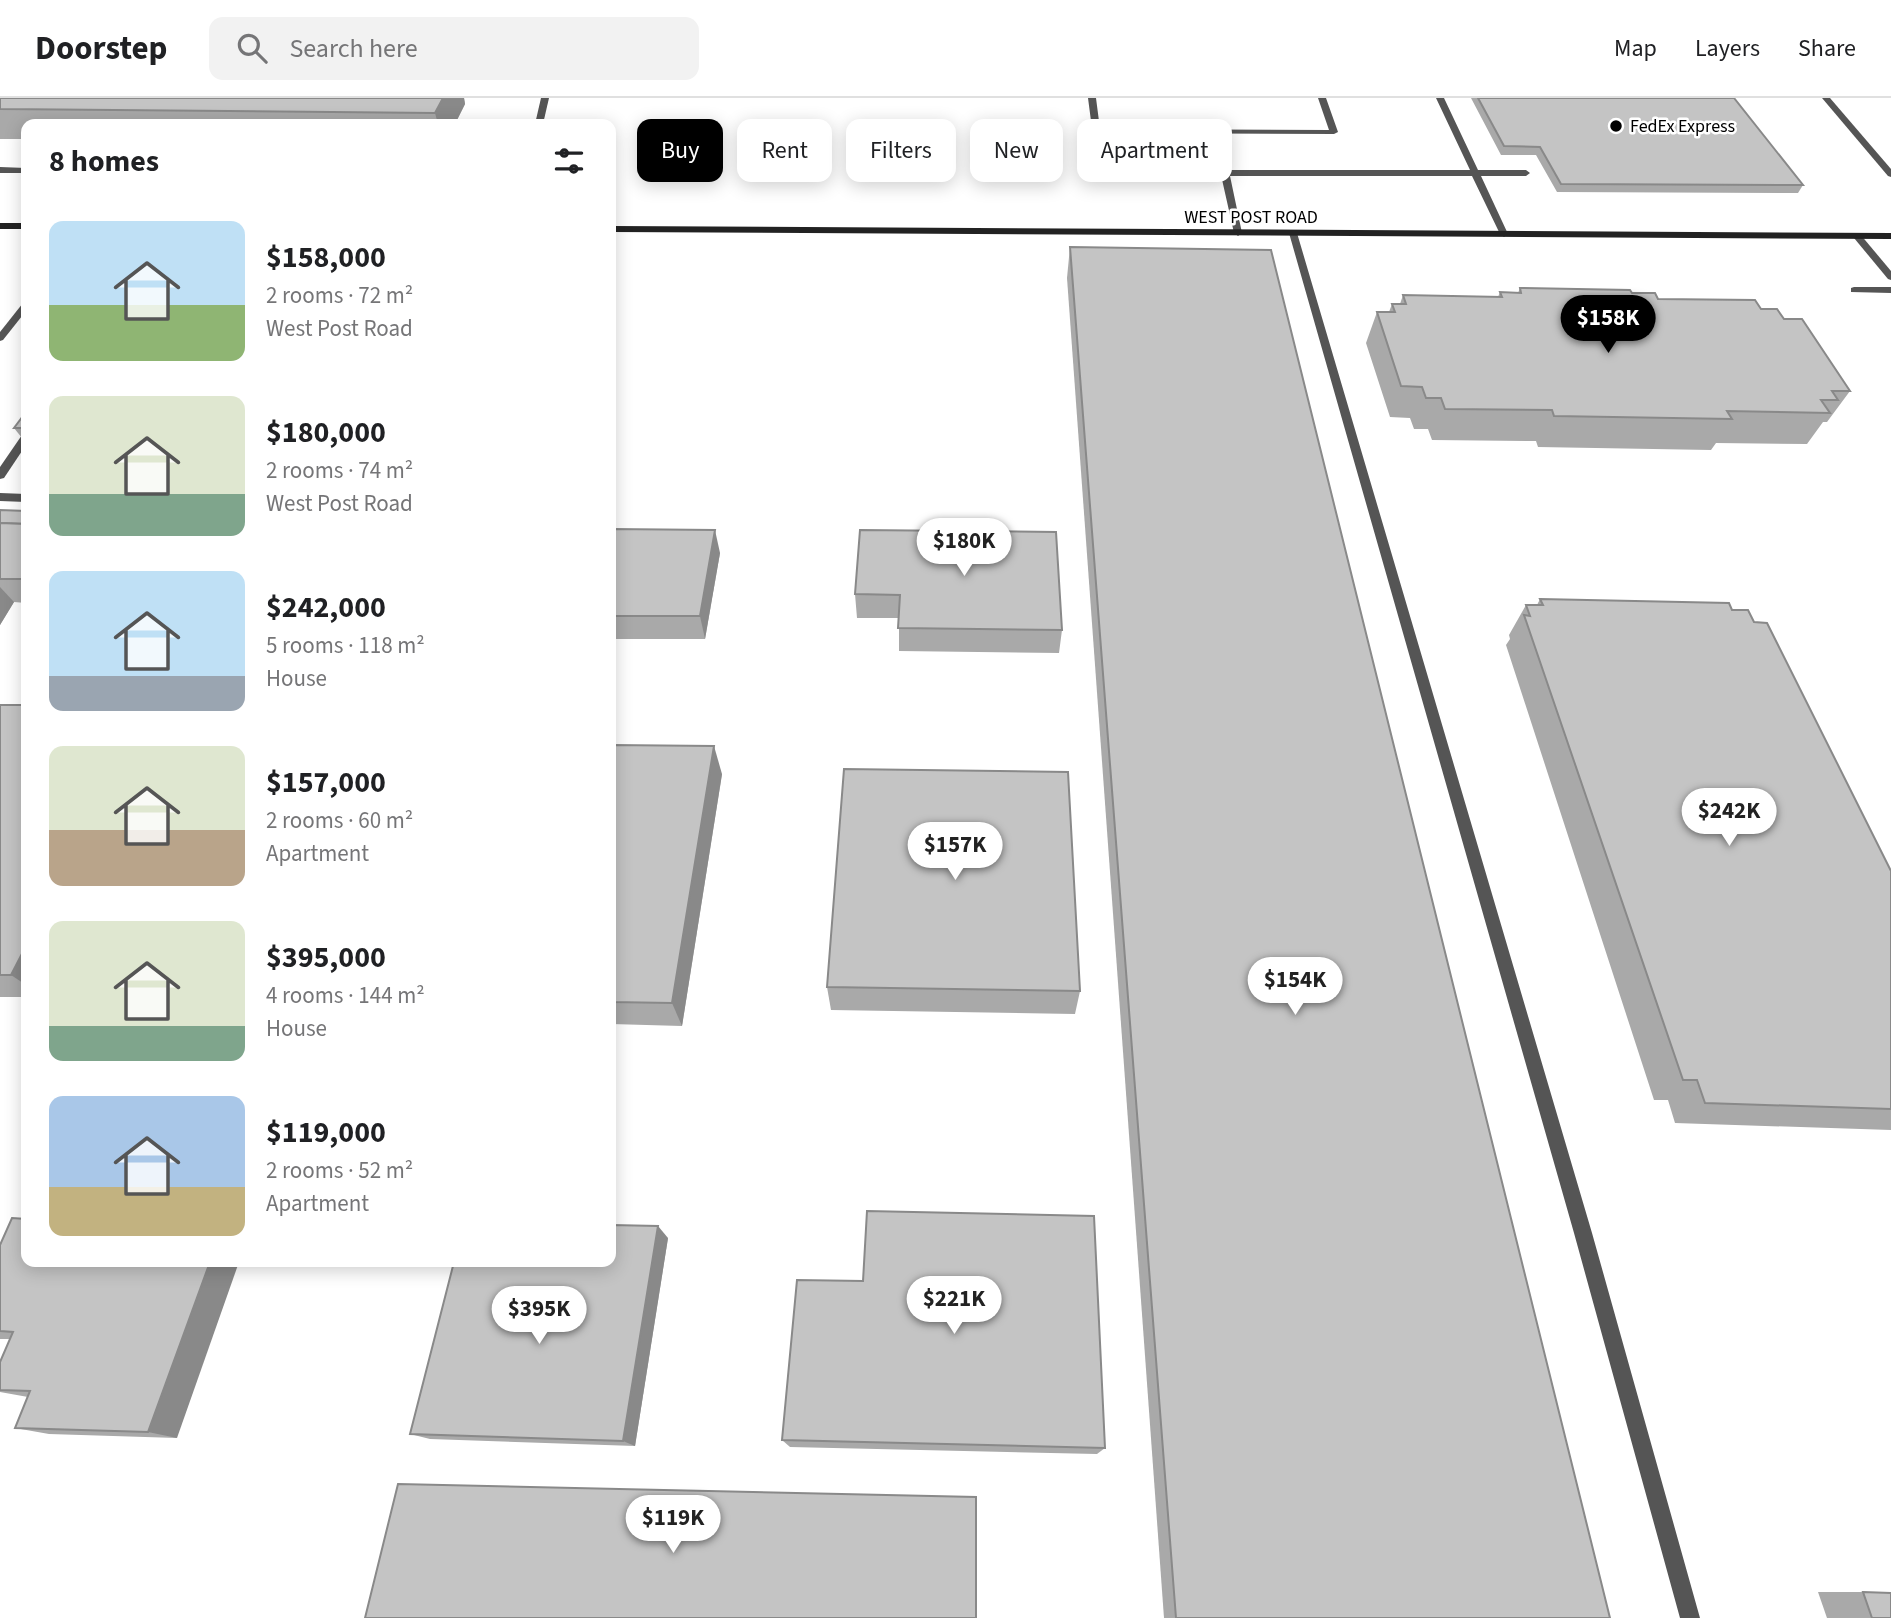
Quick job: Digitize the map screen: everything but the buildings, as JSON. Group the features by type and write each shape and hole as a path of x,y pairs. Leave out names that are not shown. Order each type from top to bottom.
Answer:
{"street":[{"path":"540,119 544,98"},
{"path":"1092,98 1095,119"},
{"path":"1232,132 1334,132 1322,98"},
{"path":"1440,98 1504,234"},
{"path":"1826,98 1891,174"},
{"path":"0,170 21,171"},
{"path":"1232,173 1526,173"},
{"path":"1227,182 1238,233"},
{"path":"0,226 21,226"},
{"name":"WEST POST ROAD","path":"616,229 1891,236"},
{"path":"1293,233 1583,1233 1690,1618"},
{"path":"1857,236 1891,277"},
{"path":"1854,290 1891,290"},
{"path":"0,338 21,311"},
{"path":"0,475 21,444"},
{"path":"0,497 21,498"}],"place":[{"name":"FedEx Express","path":"1616,126"}]}
